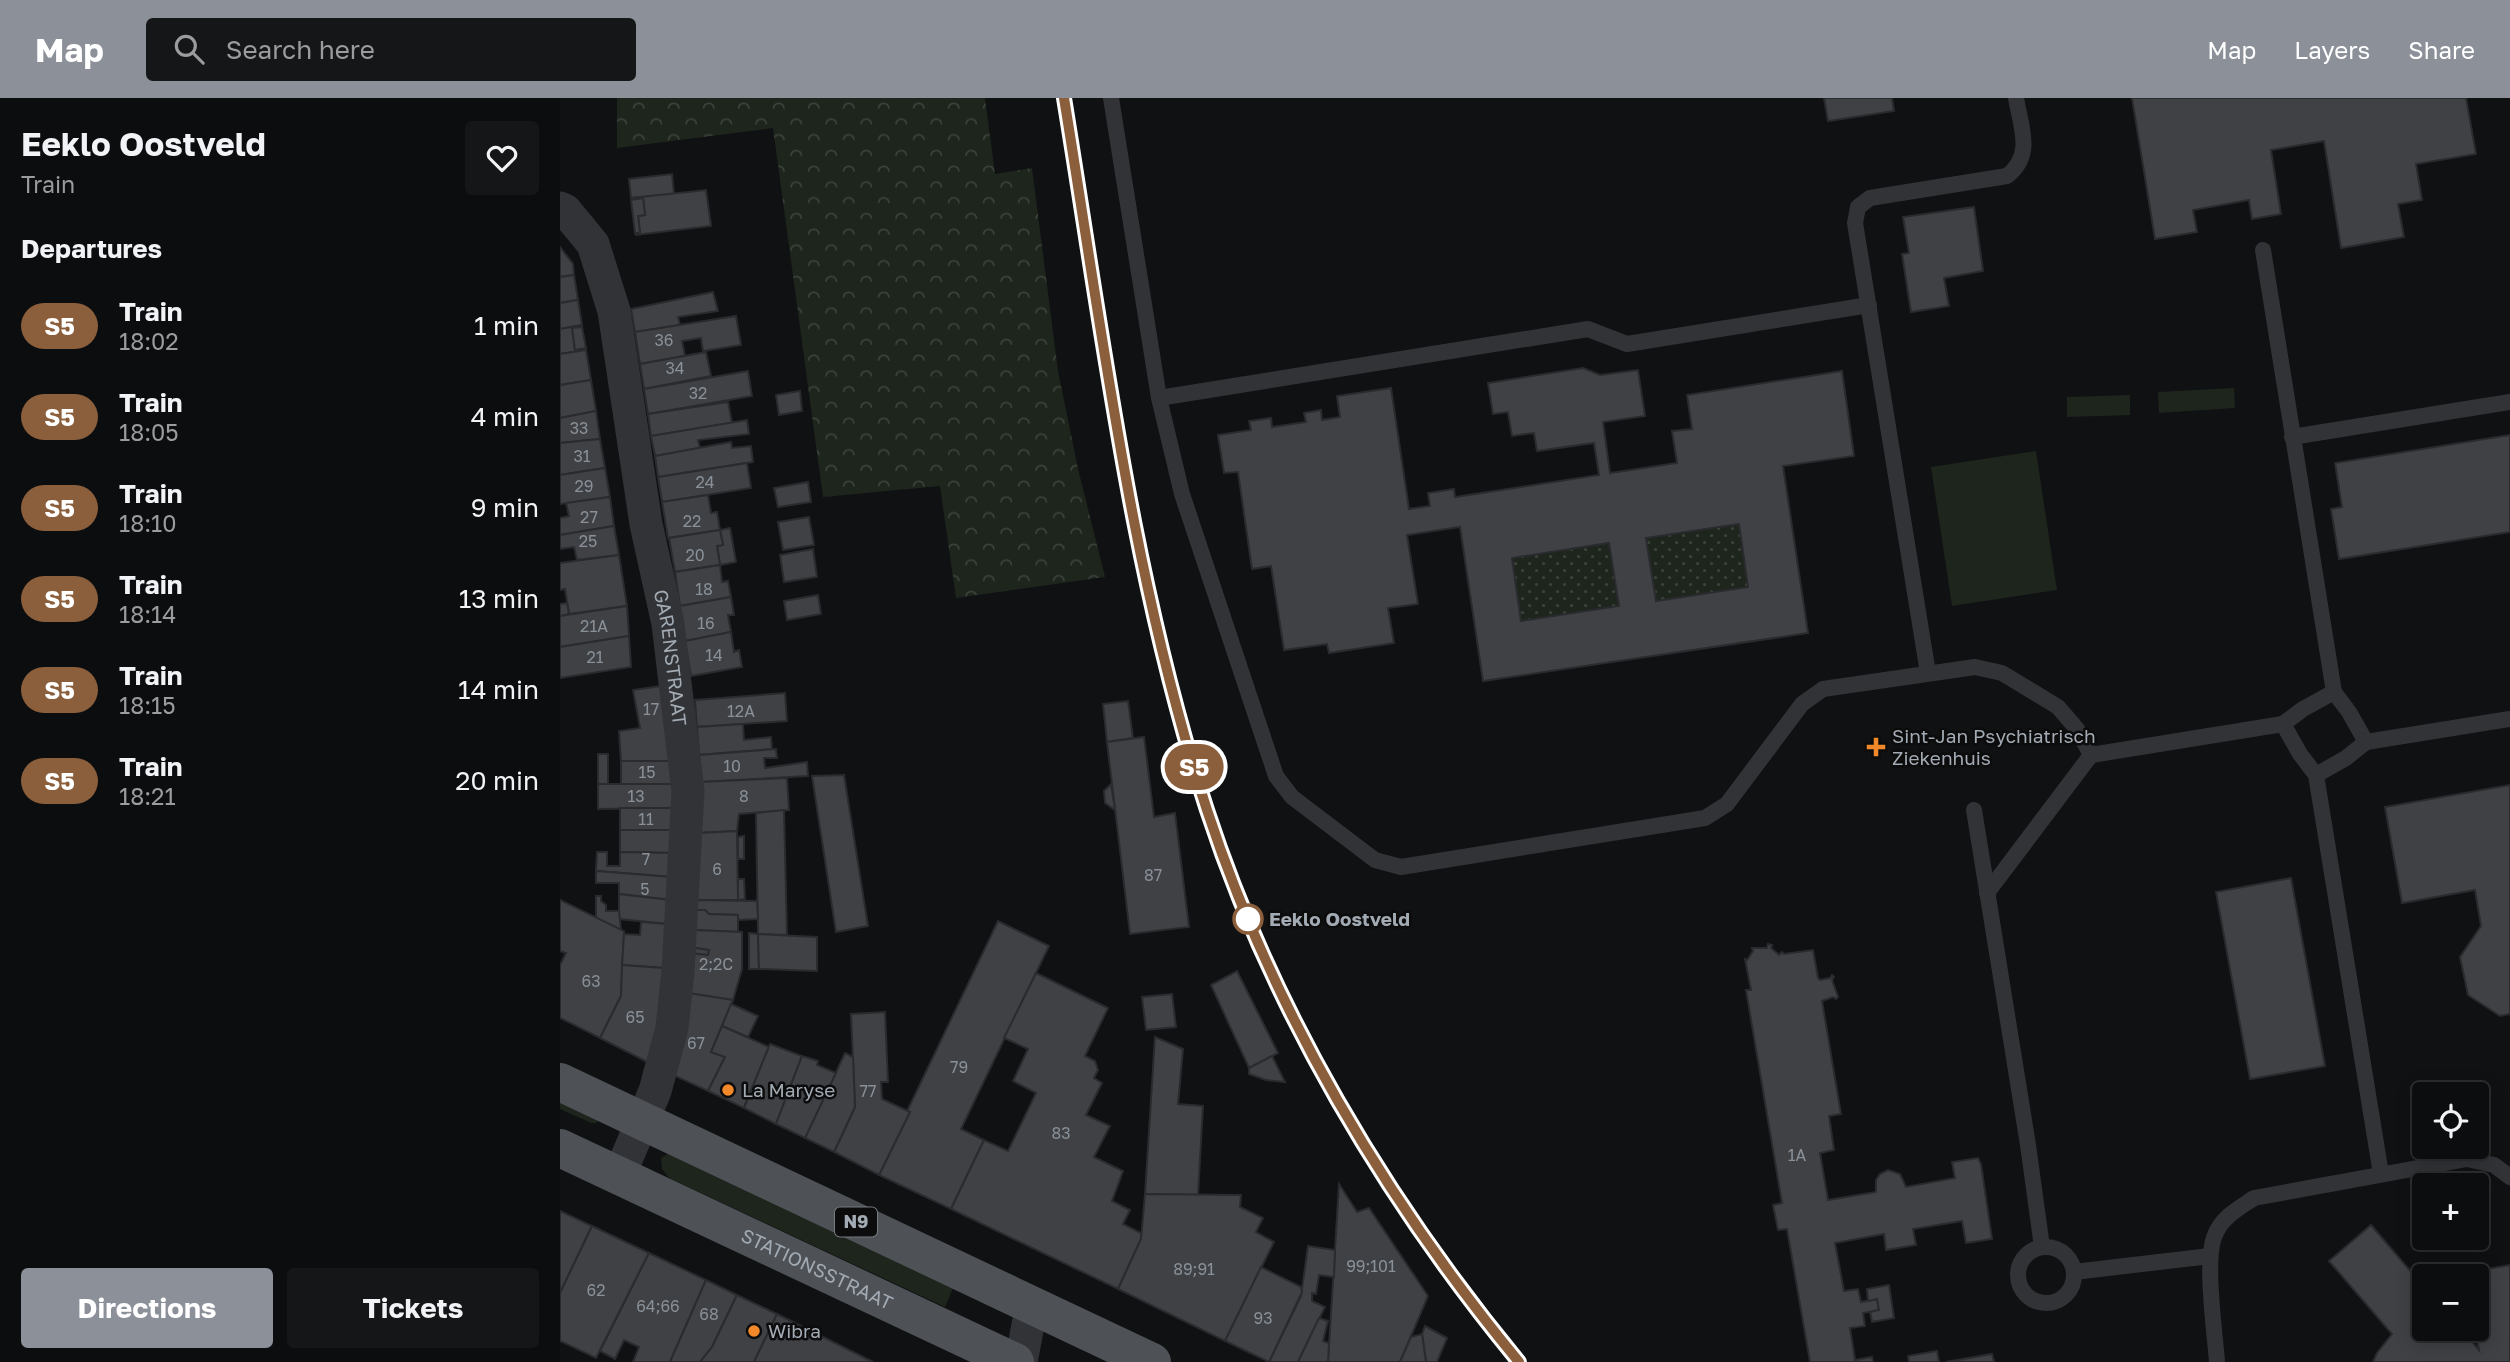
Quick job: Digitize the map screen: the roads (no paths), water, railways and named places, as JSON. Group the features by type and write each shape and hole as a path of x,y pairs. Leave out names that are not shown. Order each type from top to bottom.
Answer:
{"main road":[{"name":"N9","path":"560,1082 1152,1362"},
{"name":"STATIONSSTRAAT","path":"560,1148 1015,1362"}],"street":[{"name":"GARENSTRAAT","path":"560,208 565,210 593,244 614,311 646,524 668,624 688,791 678,971 672,1028 655,1091 642,1121"},
{"path":"619,1176 642,1121"},
{"path":"1021,1362 1032,1304"}],"lane":[{"path":"1111,98 1159,398 1182,494 1276,776 1292,797 1375,860 1401,867 1705,818 1727,804 1802,704 1823,689 1928,673 1975,667 2002,673 2058,707 2077,729 2091,755"},
{"path":"1928,673 1856,223 1858,207 1870,198 2007,176 2019,167 2025,152 2016,98"},
{"path":"2263,250 2334,692 2366,742"},
{"path":"1159,398 1588,329 1627,344 1869,305"},
{"path":"2292,436 2510,402"},
{"path":"1987,893 2091,755 2283,724 2334,692"},
{"path":"2316,775 2346,758 2366,742 2510,719"},
{"path":"2283,724 2316,775 2381,1174"},
{"path":"1974,810 2042,1247"},
{"path":"2217,1362 2210,1256 2215,1235 2231,1213 2254,1198 2467,1159 2494,1165 2510,1177"},
{"path":"2042,1247 2059,1250 2071,1263 2074,1272 2071,1289 2065,1296 2047,1304 2029,1297 2018,1282 2018,1272 2026,1255 2042,1247"},
{"path":"2074,1272 2210,1256"}],"railway":[{"path":"1064,98 1139,547 1158,636 1207,810 1265,959 1337,1101 1378,1169 1423,1235 1519,1362"}],"train":[{"name":"S5","path":"1064,98 1121,447 1151,600 1176,705 1207,810 1226,863 1295,1024 1324,1078 1434,1252 1519,1362"}],"place":[{"name":"Sint-Jan Psychiatrisch Ziekenhuis","path":"1876,747"},
{"name":"Eeklo Oostveld","path":"1248,919"},
{"name":"La Maryse","path":"728,1090"},
{"name":"Wibra","path":"754,1331"}]}
